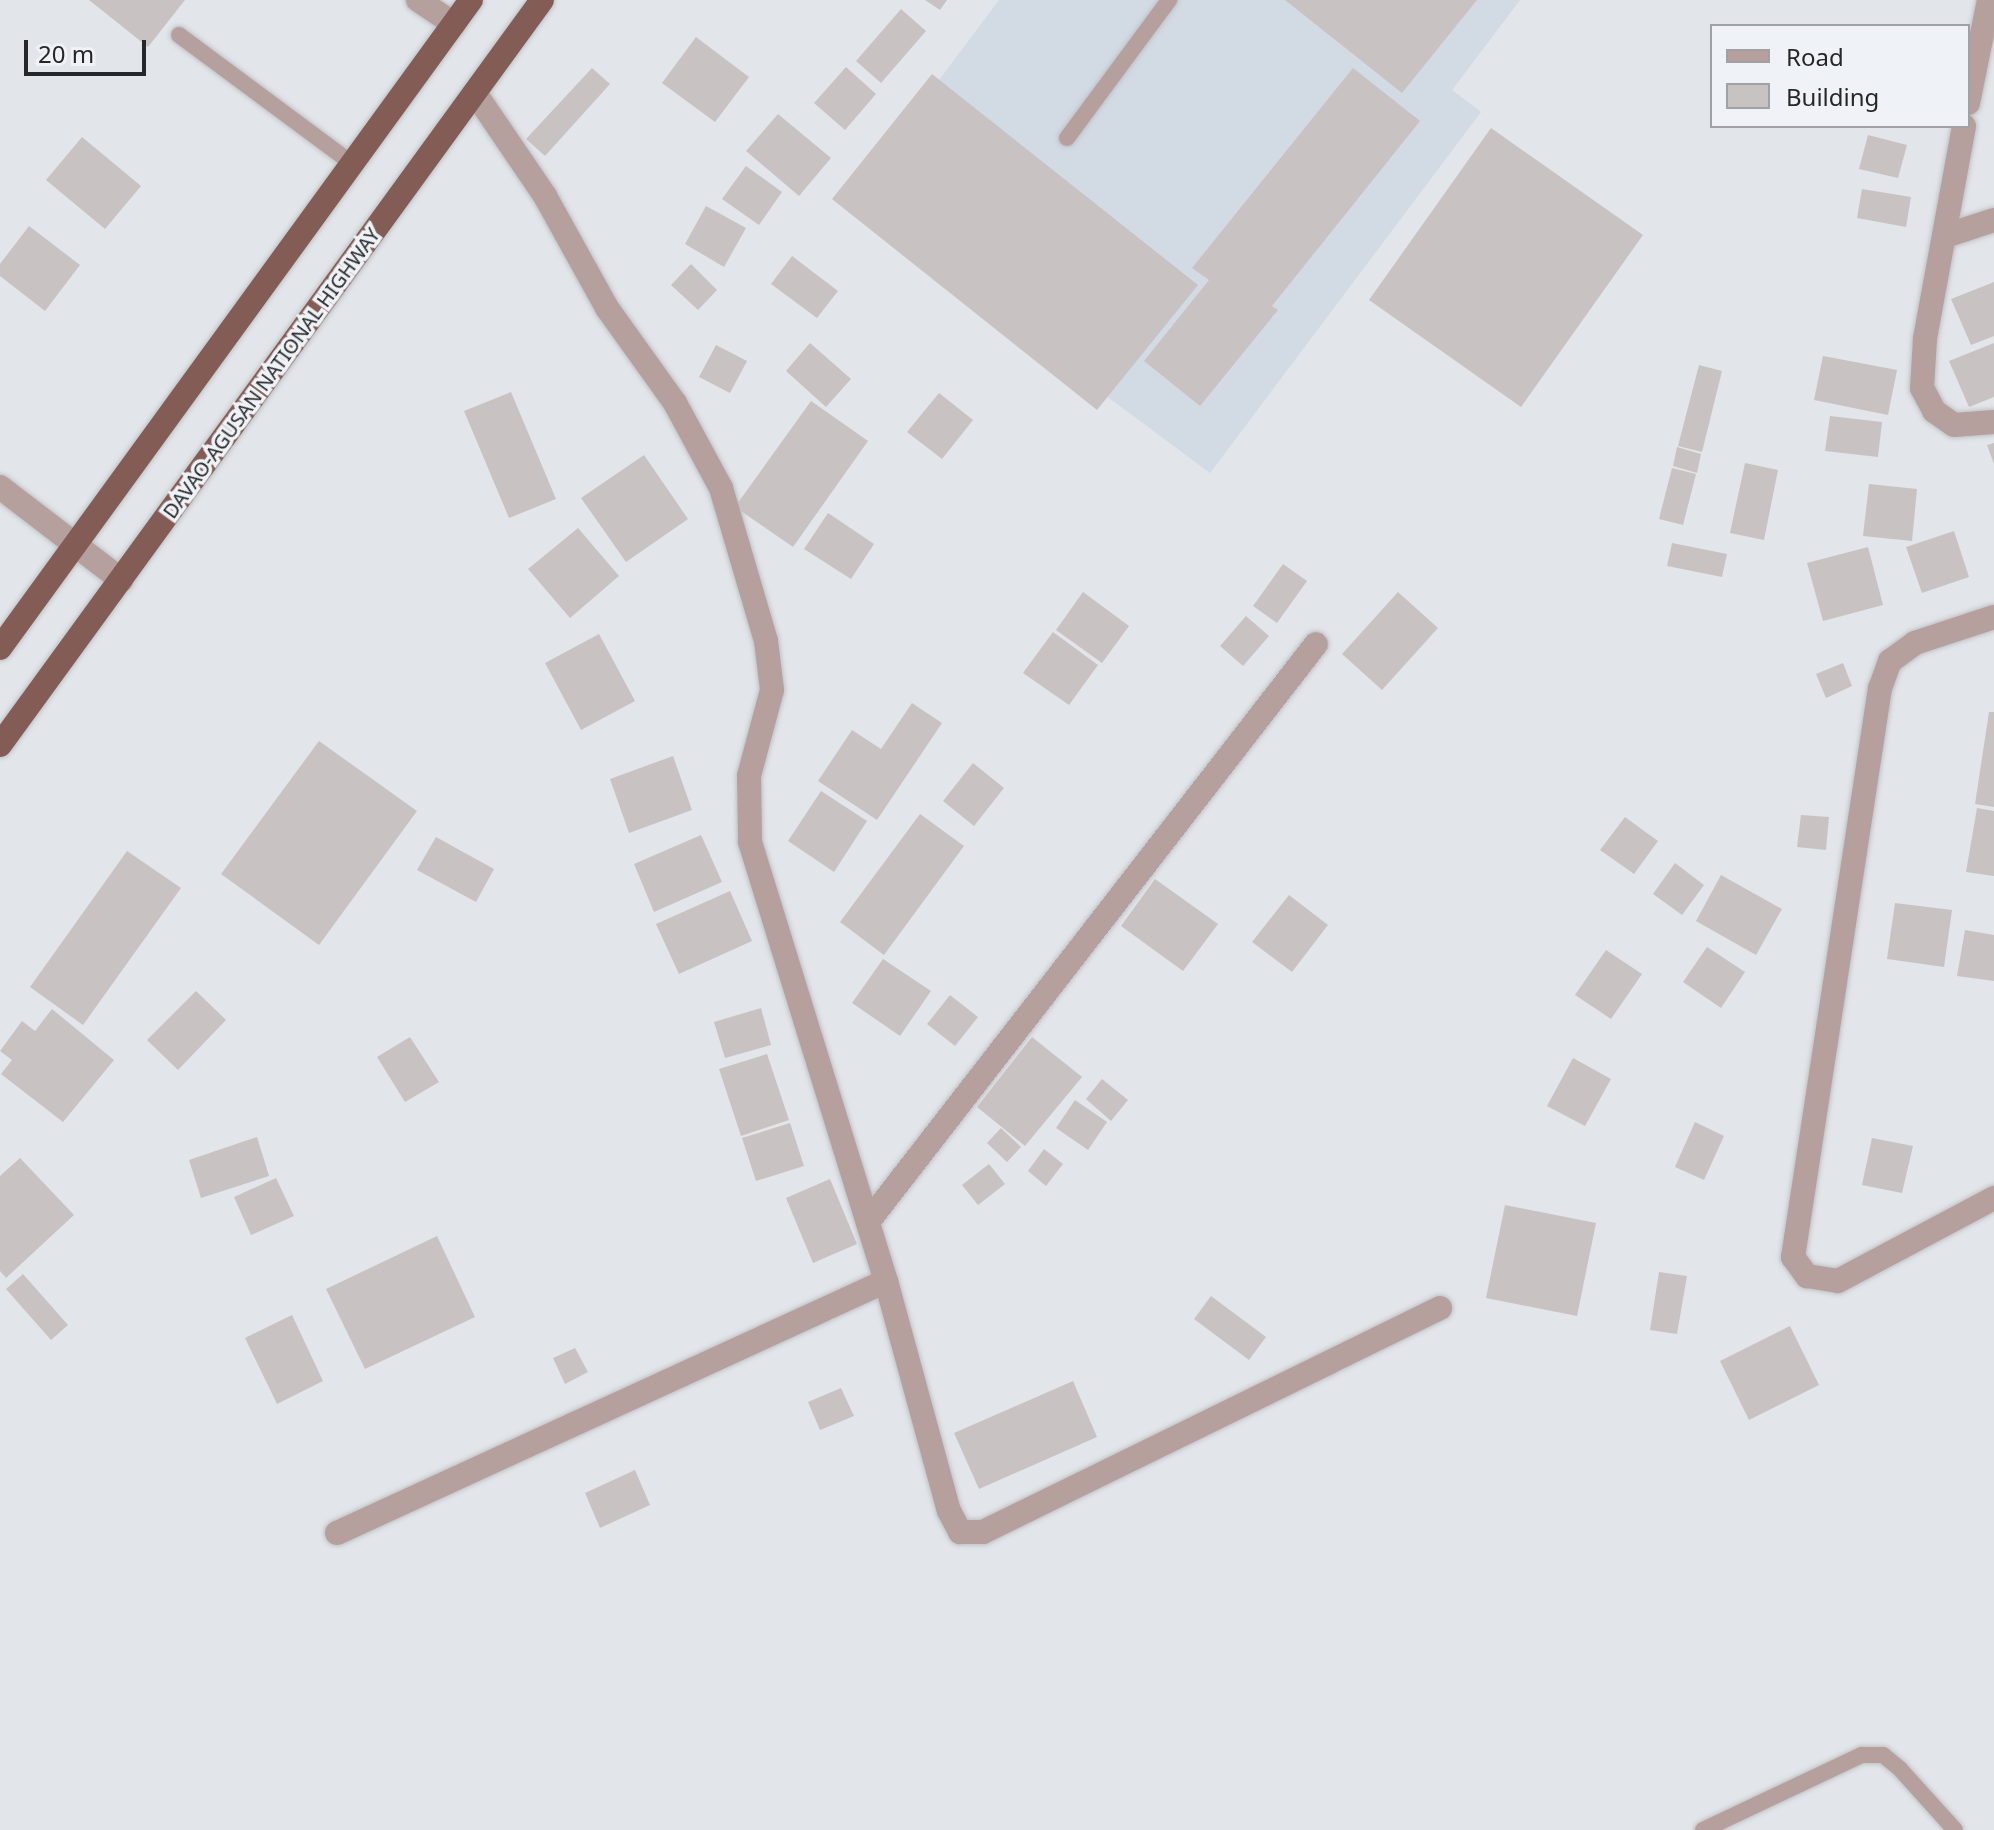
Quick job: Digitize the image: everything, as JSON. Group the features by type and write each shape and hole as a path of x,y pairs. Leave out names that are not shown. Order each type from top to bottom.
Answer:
{"highway":[{"path":"0,648 471,0"},
{"name":"DAVAO-AGUSAN NATIONAL HIGHWAY","path":"0,745 542,0"}],"street":[{"path":"418,0 454,24"},
{"path":"1970,93 1989,0"},
{"path":"475,93 545,196 607,308 675,403 721,488 766,641 772,690 749,776 750,842 886,1281 949,1511 960,1532 969,1534 1440,1308"},
{"path":"1964,128 1948,235 1925,339 1922,388 1934,411 1954,425 1994,422"},
{"path":"1948,235 1994,220"},
{"path":"0,487 121,580"},
{"path":"1994,617 1915,643 1890,661 1880,688 1793,1257 1807,1276 1838,1281 1994,1198"},
{"path":"868,1222 1316,644"},
{"path":"337,1533 886,1281"}],"lane":[{"path":"1067,138 1169,0"},
{"path":"179,35 353,164"},
{"path":"1703,1830 1822,1770 1862,1755 1883,1755 1955,1830"}],"shaded area":[{"path":"999,0 1520,0 1452,90 1481,112 1210,473 847,203"}],"building":[{"path":"89,0 185,0 148,47"},
{"path":"925,0 947,0 940,10"},
{"path":"1285,0 1477,0 1402,93"},
{"path":"901,9 926,31 881,83 856,61"},
{"path":"696,37 749,77 715,122 662,83"},
{"path":"846,67 876,94 845,130 814,103"},
{"path":"592,68 610,84 545,156 526,139"},
{"path":"1353,68 1420,121 1272,306 1278,310 1200,406 1144,361 1209,280 1192,268"},
{"path":"932,74 1198,285 1097,410 832,199"},
{"path":"778,114 831,158 799,196 746,151"},
{"path":"1491,128 1643,235 1521,407 1369,300"},
{"path":"1868,135 1907,145 1898,178 1859,169"},
{"path":"82,137 141,186 105,229 46,180"},
{"path":"746,166 782,192 759,225 722,199"},
{"path":"1862,189 1911,197 1906,227 1857,218"},
{"path":"706,206 746,228 724,267 685,244"},
{"path":"29,226 80,265 45,311 0,276 0,264"},
{"path":"792,256 838,291 817,318 771,284"},
{"path":"691,264 717,290 698,310 671,285"},
{"path":"1994,282 1994,336 1971,345 1951,299"},
{"path":"810,343 851,379 826,407 786,371"},
{"path":"1994,343 1994,397 1969,407 1949,361"},
{"path":"716,345 747,361 730,393 699,377"},
{"path":"1823,356 1897,370 1888,415 1814,400"},
{"path":"1699,365 1722,371 1702,452 1678,446"},
{"path":"511,392 556,499 509,518 464,411"},
{"path":"939,393 973,420 942,459 907,432"},
{"path":"811,401 868,441 793,547 735,507"},
{"path":"1830,416 1882,422 1878,457 1825,451"},
{"path":"1994,443 1994,464 1987,445"},
{"path":"1677,447 1701,454 1697,473 1673,466"},
{"path":"644,455 688,519 626,562 581,498"},
{"path":"1745,463 1778,470 1764,540 1730,533"},
{"path":"1672,468 1696,474 1683,525 1659,519"},
{"path":"1869,484 1917,489 1912,541 1863,536"},
{"path":"828,513 874,544 851,579 804,549"},
{"path":"578,528 619,576 570,618 528,569"},
{"path":"1954,531 1969,577 1922,593 1906,547"},
{"path":"1672,543 1727,554 1722,577 1667,566"},
{"path":"1868,547 1883,605 1823,621 1807,563"},
{"path":"1283,564 1307,581 1277,623 1253,606"},
{"path":"1083,592 1129,626 1102,663 1056,630"},
{"path":"1398,592 1438,628 1382,690 1342,654"},
{"path":"1246,616 1269,636 1243,666 1220,646"},
{"path":"1053,632 1098,665 1069,705 1023,673"},
{"path":"599,634 635,701 581,730 545,663"},
{"path":"1843,663 1852,686 1826,698 1816,674"},
{"path":"912,703 942,723 877,820 818,781 852,730 881,749"},
{"path":"1989,712 1994,712 1994,807 1975,804"},
{"path":"319,741 417,811 319,945 221,874"},
{"path":"673,756 692,810 629,833 610,779"},
{"path":"973,763 1004,788 974,826 943,801"},
{"path":"821,791 867,821 834,872 788,841"},
{"path":"1977,808 1994,811 1994,876 1966,872"},
{"path":"920,814 964,846 884,955 840,922"},
{"path":"1801,815 1829,817 1826,850 1797,847"},
{"path":"1625,817 1658,841 1634,874 1600,850"},
{"path":"701,835 722,882 654,912 634,864"},
{"path":"436,837 494,869 476,902 417,870"},
{"path":"127,851 181,888 83,1025 30,987"},
{"path":"1675,863 1704,885 1682,915 1653,894"},
{"path":"1721,875 1782,909 1756,955 1696,921"},
{"path":"1155,879 1218,924 1183,971 1121,926"},
{"path":"730,891 752,941 679,974 656,924"},
{"path":"1289,895 1328,925 1292,972 1252,942"},
{"path":"1895,903 1952,910 1944,967 1887,959"},
{"path":"1965,930 1994,935 1994,981 1957,976"},
{"path":"1707,947 1745,972 1721,1008 1683,982"},
{"path":"1606,950 1642,974 1611,1019 1575,995"},
{"path":"883,959 931,991 900,1036 852,1003"},
{"path":"196,991 226,1020 178,1070 147,1040"},
{"path":"950,995 978,1017 955,1046 927,1024"},
{"path":"761,1008 771,1045 725,1058 714,1022"},
{"path":"52,1009 114,1060 63,1122 1,1074 12,1060 0,1051 22,1021 35,1031"},
{"path":"410,1037 439,1082 405,1102 377,1057"},
{"path":"1032,1037 1082,1077 1025,1146 977,1107"},
{"path":"767,1054 789,1120 741,1136 719,1069"},
{"path":"1573,1058 1611,1079 1585,1126 1547,1106"},
{"path":"1102,1079 1128,1100 1111,1121 1086,1099"},
{"path":"1075,1100 1107,1122 1088,1150 1056,1128"},
{"path":"1695,1122 1724,1136 1704,1180 1675,1167"},
{"path":"790,1123 804,1166 756,1181 742,1138"},
{"path":"1001,1128 1021,1147 1007,1162 987,1143"},
{"path":"257,1137 269,1176 201,1198 189,1160"},
{"path":"1872,1138 1913,1146 1902,1193 1862,1185"},
{"path":"1044,1149 1063,1164 1046,1186 1028,1171"},
{"path":"20,1158 74,1215 6,1278 0,1271 0,1176"},
{"path":"989,1164 1005,1184 978,1205 962,1185"},
{"path":"276,1178 294,1216 251,1235 234,1197"},
{"path":"830,1179 857,1244 813,1263 786,1198"},
{"path":"1505,1205 1596,1223 1577,1316 1486,1298"},
{"path":"437,1236 475,1317 365,1369 326,1289"},
{"path":"1659,1272 1687,1276 1677,1334 1650,1330"},
{"path":"23,1274 68,1325 51,1340 6,1289"},
{"path":"1211,1296 1266,1337 1249,1360 1194,1319"},
{"path":"292,1315 323,1381 277,1404 245,1338"},
{"path":"1790,1326 1819,1385 1749,1420 1720,1361"},
{"path":"575,1348 588,1372 565,1384 553,1358"},
{"path":"1073,1381 1097,1437 979,1489 954,1433"},
{"path":"841,1388 854,1416 820,1430 808,1402"},
{"path":"635,1470 650,1505 600,1528 585,1493"}]}
